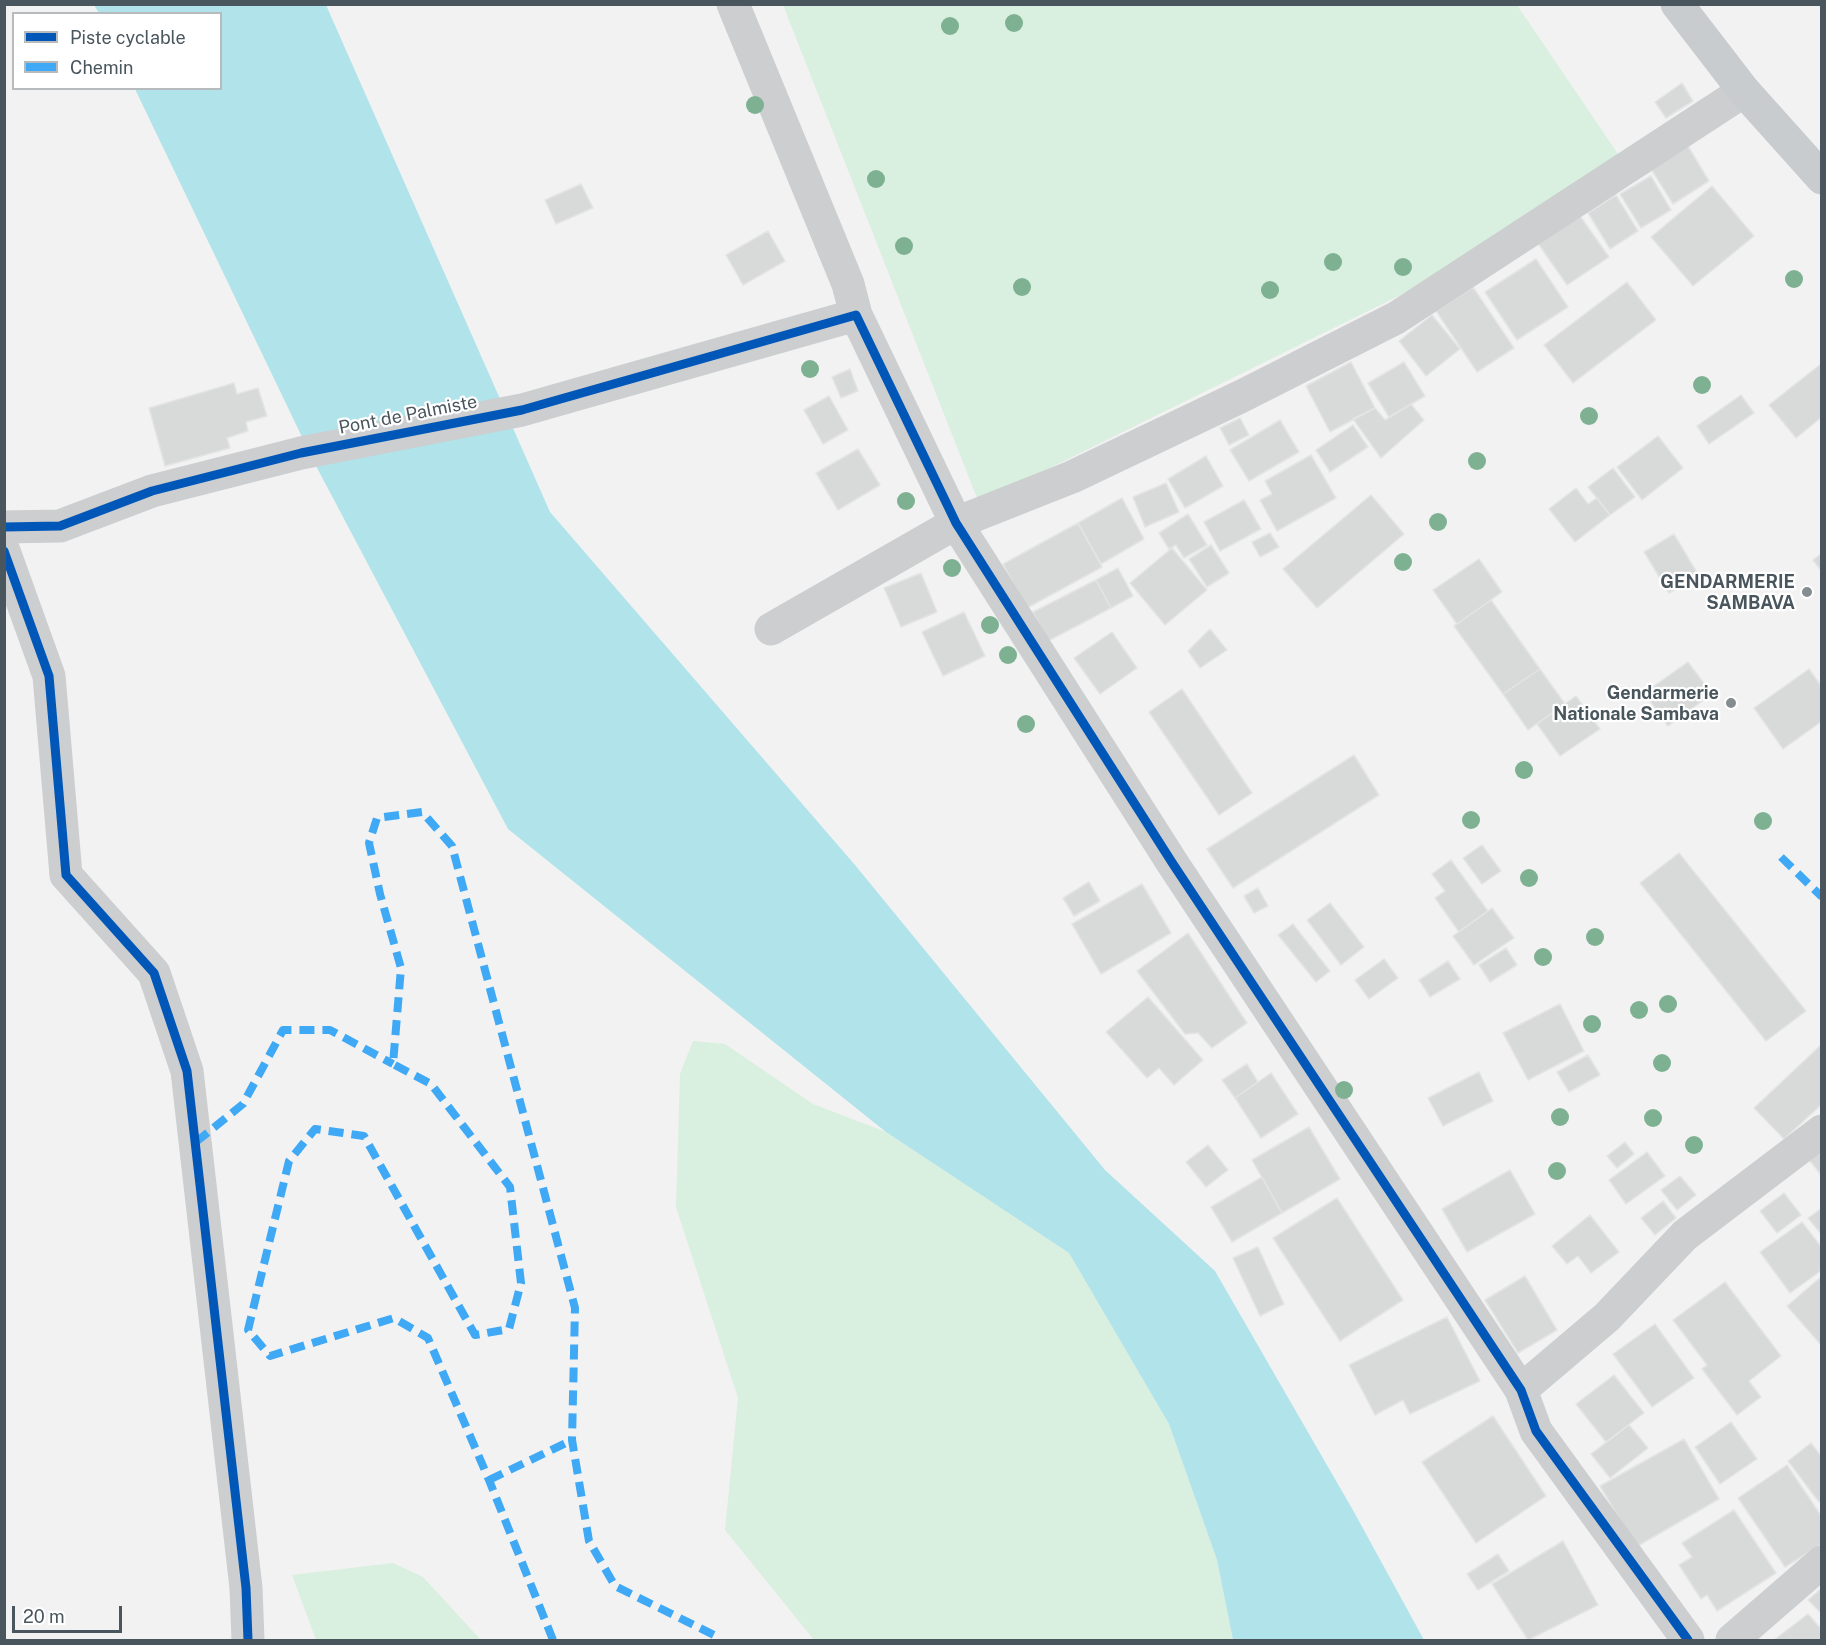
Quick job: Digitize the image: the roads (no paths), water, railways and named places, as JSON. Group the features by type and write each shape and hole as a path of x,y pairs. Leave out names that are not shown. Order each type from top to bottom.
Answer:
{"main road":[{"path":"1677,4 1744,91 1821,178"}],"street":[{"path":"733,4 848,284 856,315 956,523 1173,864 1521,1390 1536,1431 1688,1641"},
{"path":"771,629 956,523 1072,477 1242,396 1396,318 1744,91"},
{"name":"Pont de Palmiste","path":"4,528 60,526 152,490 301,453 522,410 856,315"},
{"path":"4,551 49,675 66,875 154,973 187,1071 246,1588 248,1641"},
{"path":"1521,1390 1607,1317 1685,1235 1821,1131"},
{"path":"1732,1641 1821,1562"}],"water":[{"path":"94,5 326,5 550,512 855,865 1105,1170 1215,1271 1354,1512 1424,1640 1233,1640 1217,1560 1169,1424 1069,1253 886,1132 508,829 315,464 135,90 222,90 222,12 98,12"}],"place":[{"name":"GENDARMERIE SAMBAVA","path":"1807,592"},
{"name":"Gendarmerie Nationale Sambava","path":"1731,703"}]}
